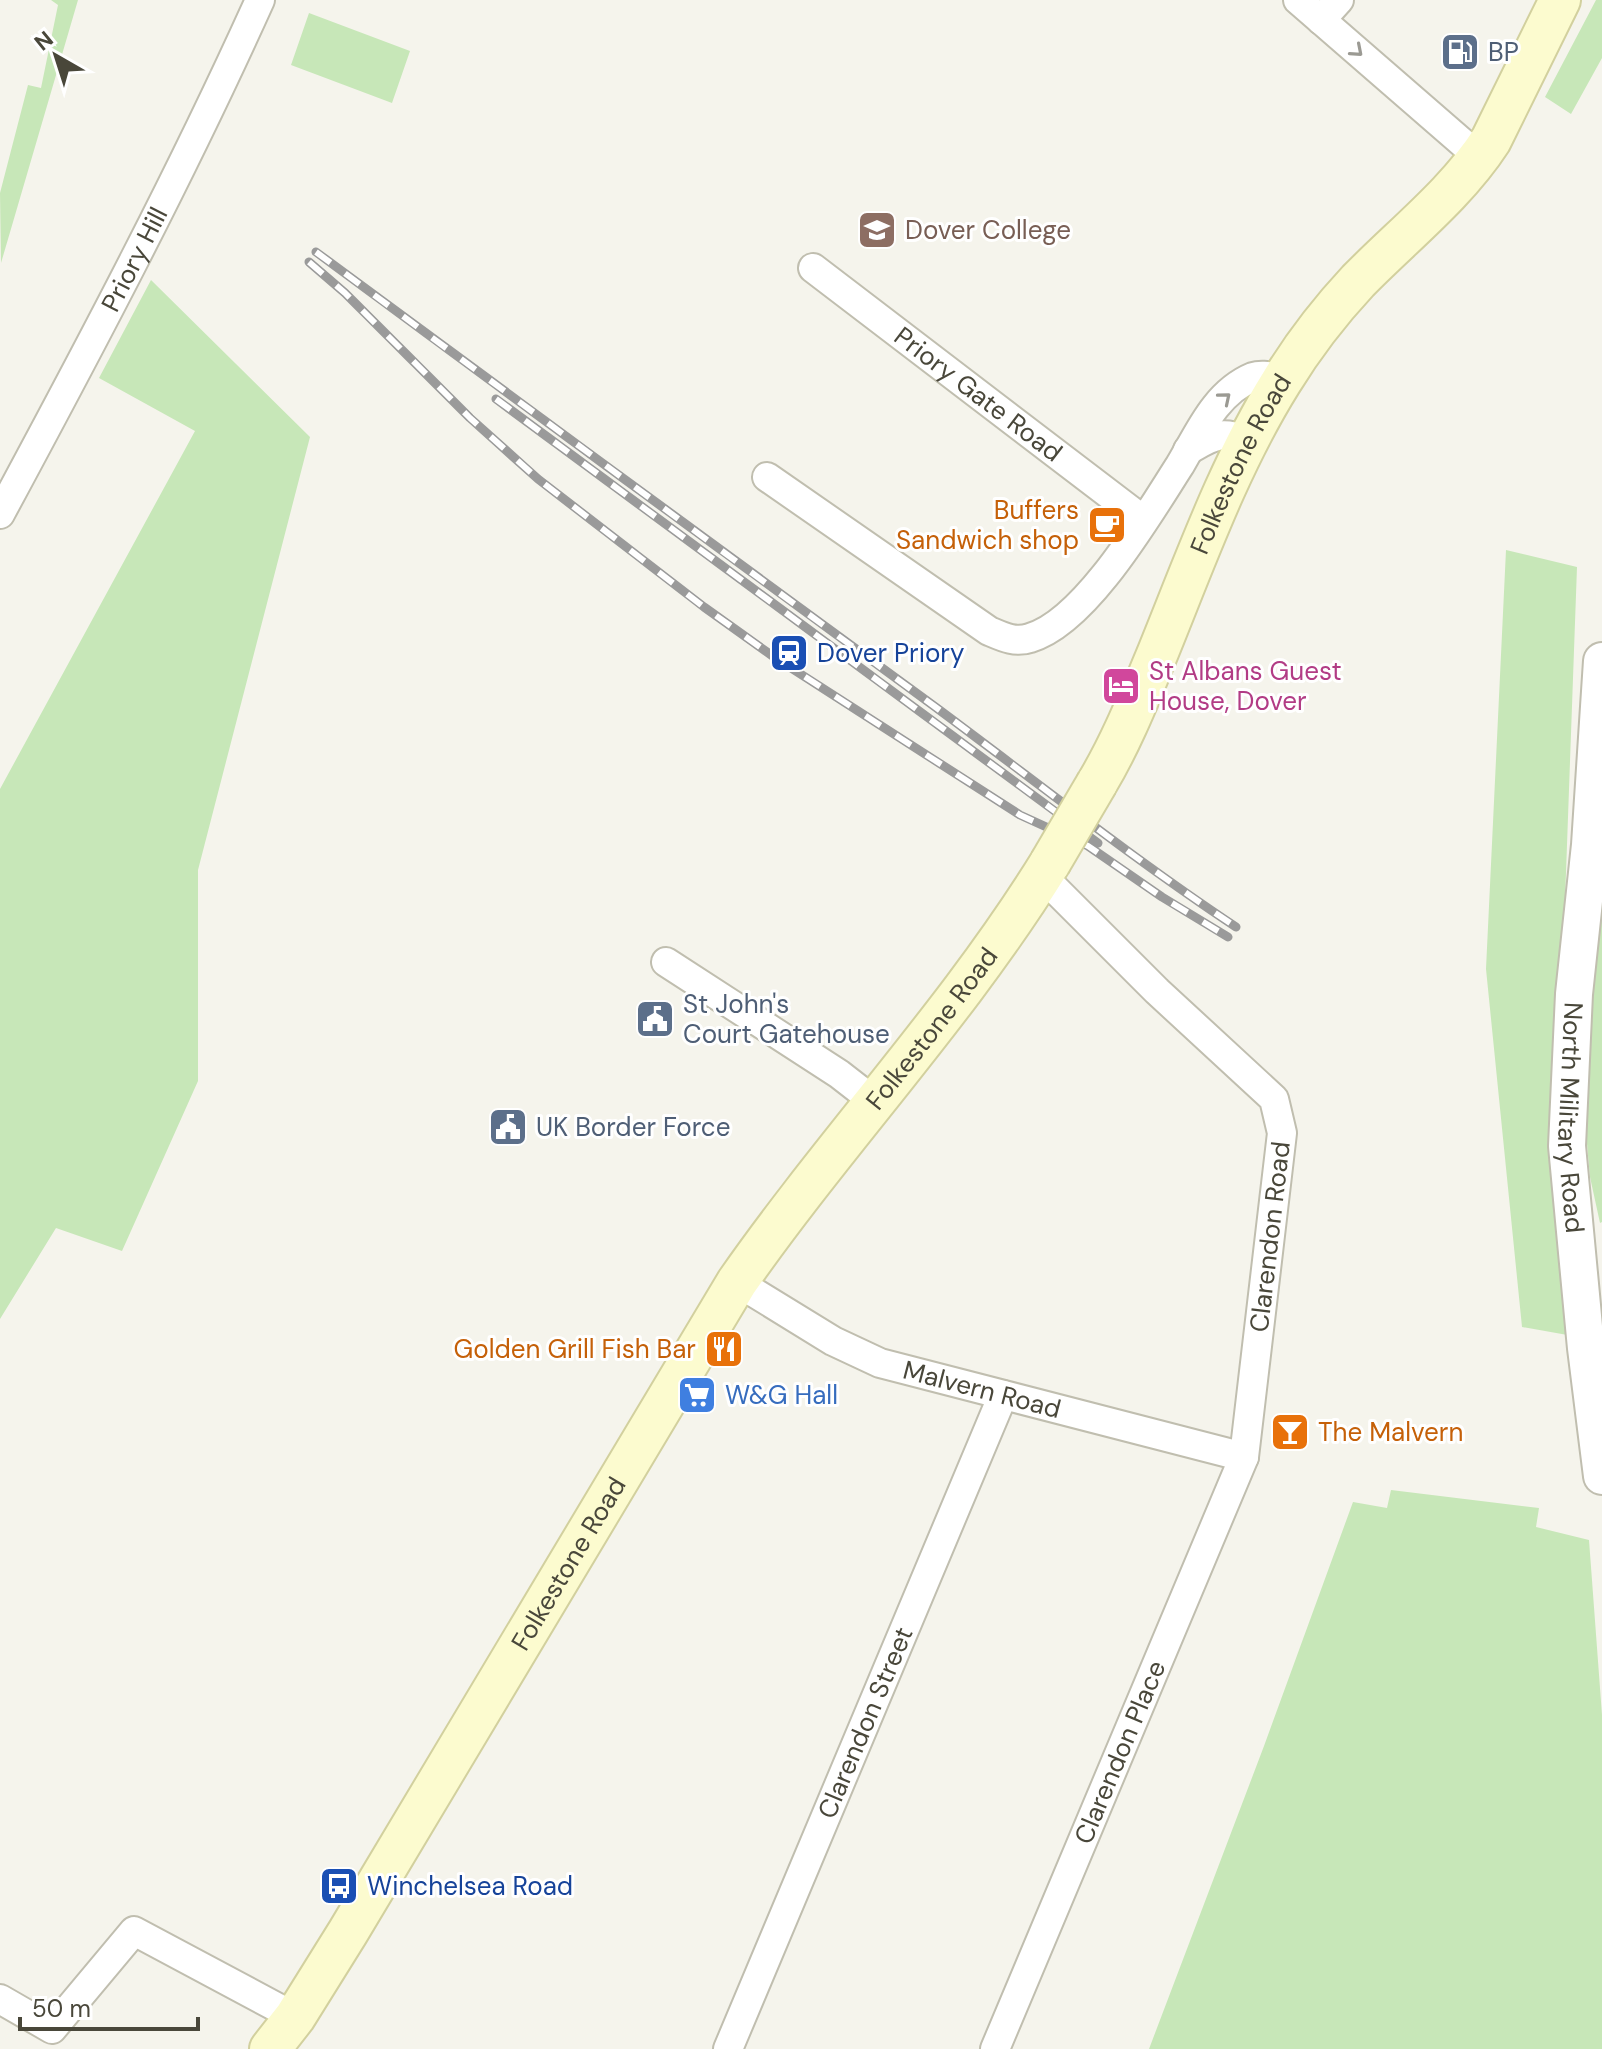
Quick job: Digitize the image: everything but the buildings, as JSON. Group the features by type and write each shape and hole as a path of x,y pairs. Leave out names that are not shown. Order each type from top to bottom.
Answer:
{"main road":[{"name":"Folkestone Road","path":"270,2049 295,2017 737,1282 779,1222 970,982 1046,869 1128,726 1246,440 1283,378 1357,282 1426,216 1480,158 1560,0"}],"street":[{"name":"Priory Hill","path":"0,514 103,323 222,84 260,0"},
{"path":"1298,0 1330,10 1480,158"},
{"name":"Priory Gate Road","path":"813,268 1143,520"},
{"path":"767,477 989,631 1011,640 1028,639 1041,634 1075,608 1106,574 1215,406 1250,378 1261,375 1283,378"},
{"path":"1188,450 1218,434 1229,433 1246,440"},
{"name":"North Military Road","path":"1602,661 1590,845 1574,994 1567,1146 1586,1348 1602,1476"},
{"name":"Clarendon Road","path":"1046,869 1157,991 1274,1099 1282,1133 1244,1457"},
{"path":"666,962 839,1074 875,1102"},
{"name":"Malvern Road","path":"737,1282 833,1341 880,1363 1244,1457"},
{"name":"Clarendon Street","path":"728,2049 1003,1395"},
{"name":"Clarendon Place","path":"995,2049 1244,1457"},
{"path":"0,1999 52,2029 134,1931 295,2017"}],"green space":[{"path":"51,0 78,0 1,263 0,193 28,85 41,88 58,5"},
{"path":"1596,0 1602,0 1602,58 1571,114 1545,97"},
{"path":"309,13 410,51 392,103 291,65"},
{"path":"151,280 310,437 198,870 198,1081 122,1251 56,1228 0,1319 0,789 195,431 99,378"},
{"path":"1506,550 1577,567 1557,1123 1573,1336 1522,1327 1486,969"},
{"path":"1602,845 1600,1223 1590,1177 1582,1089"},
{"path":"1391,1490 1539,1508 1536,1527 1589,1540 1602,1715 1602,2049 1149,2049 1353,1502 1387,1508"}],"railway":[{"path":"316,252 1121,846 1236,927"},
{"path":"309,262 345,293 470,418 538,479 704,607 774,657 1020,815 1088,846 1162,897 1228,937"},
{"path":"496,399 1098,843"}],"place":[{"name":"BP","path":"1460,52"},
{"name":"Dover College","path":"877,230"},
{"name":"Buffers Sandwich shop","path":"1107,525"},
{"name":"Dover Priory","path":"789,653"},
{"name":"St Albans Guest House, Dover","path":"1121,686"},
{"name":"St John's Court Gatehouse","path":"655,1019"},
{"name":"UK Border Force","path":"508,1127"},
{"name":"Golden Grill Fish Bar","path":"724,1349"},
{"name":"W&G Hall","path":"697,1395"},
{"name":"The Malvern","path":"1290,1432"},
{"name":"Winchelsea Road","path":"339,1886"}]}
